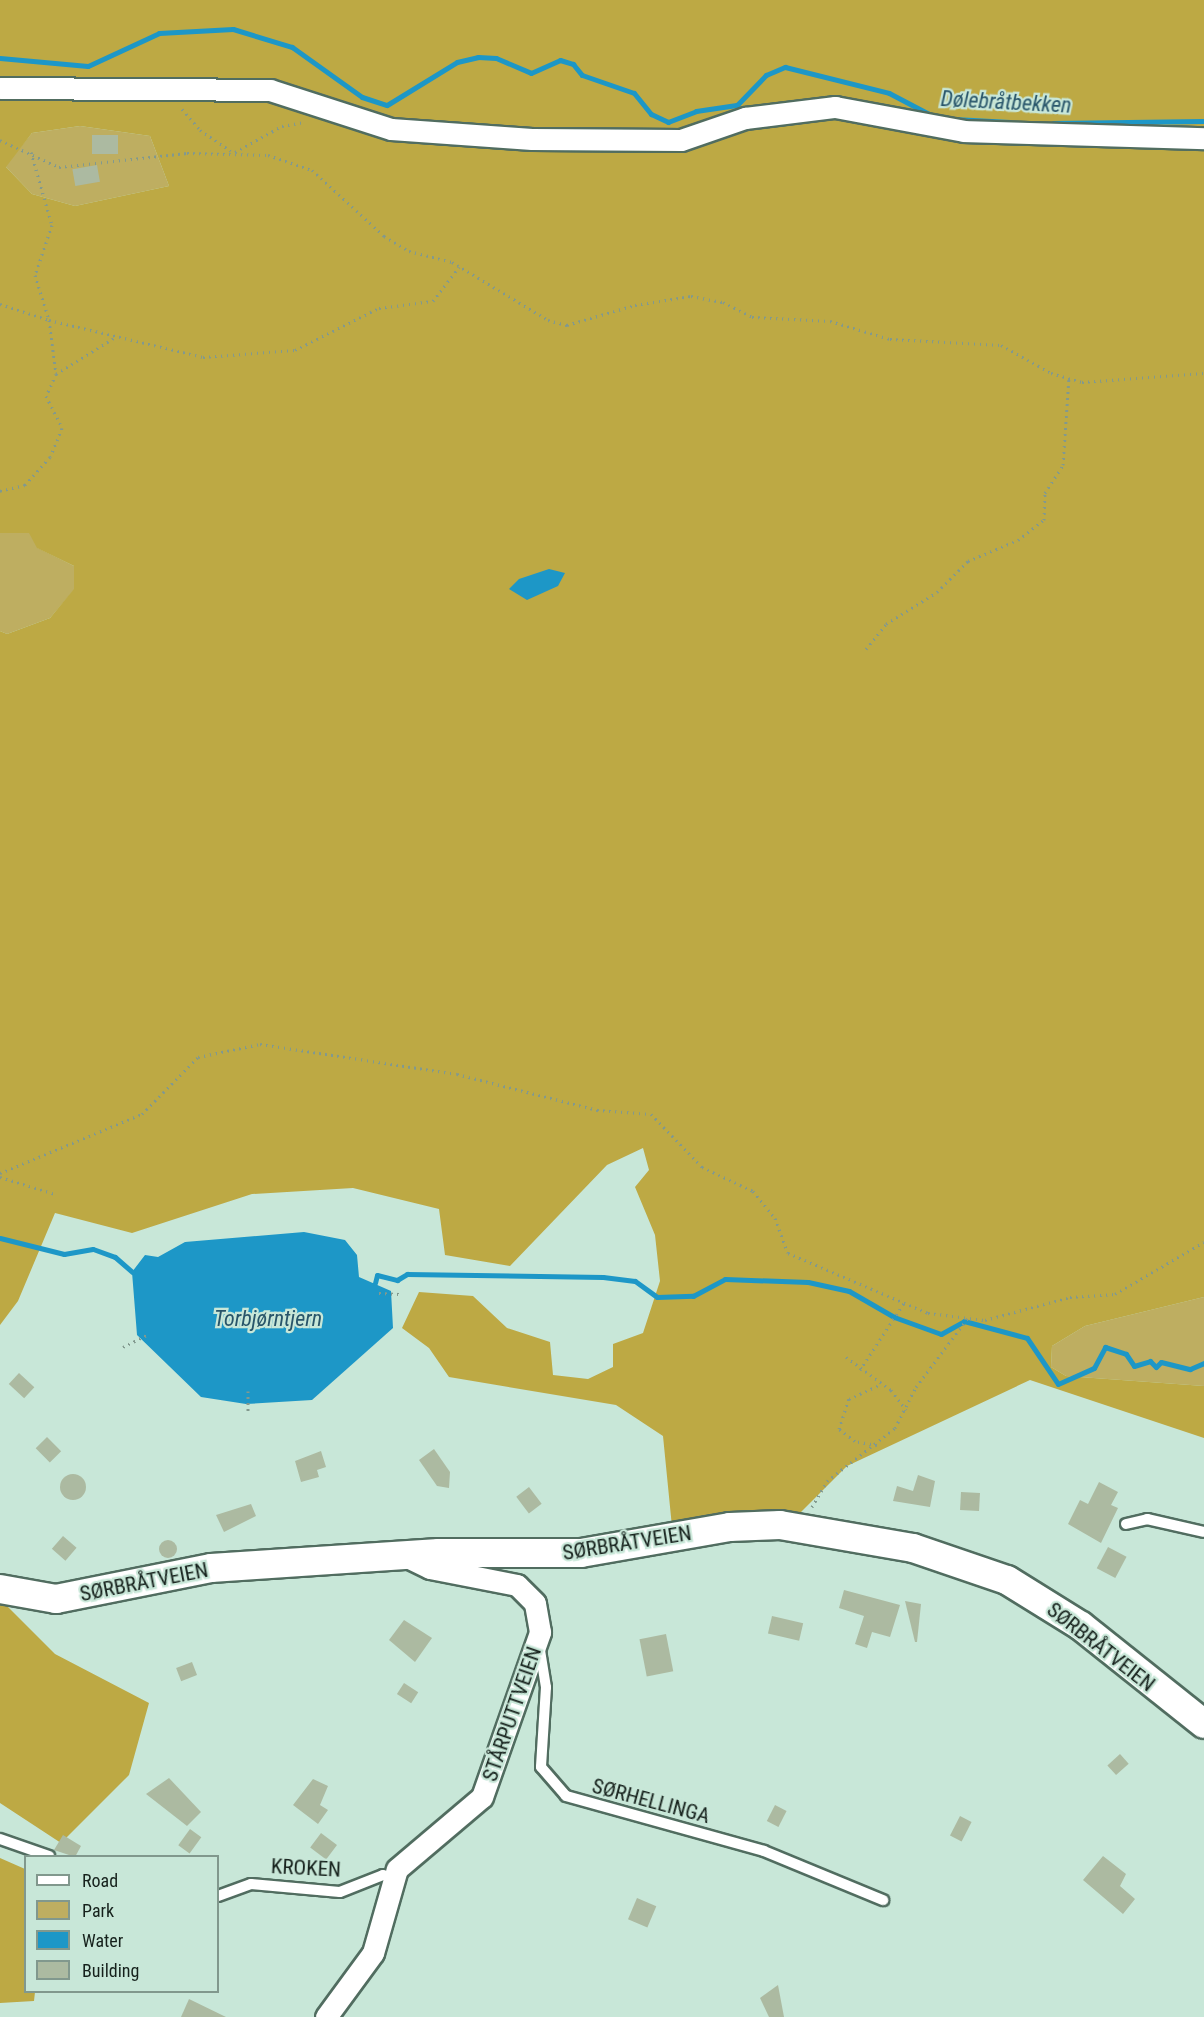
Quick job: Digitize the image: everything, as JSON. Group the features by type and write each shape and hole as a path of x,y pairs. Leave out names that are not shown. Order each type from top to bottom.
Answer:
{"street":[{"path":"0,88 168,92 279,91 391,129 532,139 681,140 745,118 835,107 964,131 1204,138"},
{"name":"SØRBRÅTVEIEN","path":"0,1589 56,1599 211,1568 405,1556 556,1555 730,1527 800,1528 913,1548 1007,1581 1081,1626 1204,1724"},
{"name":"STÅRPUTTVEIEN","path":"392,1877 482,1797 537,1641 535,1603 517,1585 430,1568 405,1556"},
{"path":"326,2017 373,1953 392,1877"}],"lane":[{"path":"1126,1524 1147,1519 1204,1532"},
{"name":"SØRHELLINGA","path":"537,1641 546,1687 541,1767 566,1796 764,1851 883,1900"},
{"path":"0,1839 44,1855"},
{"name":"KROKEN","path":"219,1896 250,1884 340,1892 383,1875 392,1877"}],"path":[{"path":"168,92 200,130 233,152"},
{"path":"233,152 282,126 311,121"},
{"path":"0,140 60,167 233,152 268,155 312,170 384,236 410,251 459,267 548,320 567,325 635,305 691,296 723,302 753,317 830,321 890,339 1001,345 1069,378 1204,373"},
{"path":"0,491 25,485 50,457 62,428 46,396 56,374 49,320 35,275 52,225 31,152"},
{"path":"0,304 49,320 203,357 296,350 379,308 433,301 459,267"},
{"path":"56,374 117,336"},
{"path":"866,649 886,624 937,592 968,561 1018,540 1044,520 1045,493 1063,465 1069,378"},
{"path":"0,1175 142,1114 198,1057 260,1044 457,1074 597,1110 651,1114 702,1167 753,1191 775,1218 788,1253 928,1313 970,1315 985,1320 1070,1297 1116,1294 1204,1242"},
{"path":"0,1175 55,1194"},
{"path":"379,1293 399,1294"},
{"path":"860,1371 904,1303"},
{"path":"800,1528 827,1481 877,1445 906,1410 916,1387 970,1315"},
{"path":"123,1347 149,1334"},
{"path":"846,1357 879,1385 891,1390 906,1410"},
{"path":"877,1445 855,1441 839,1429 841,1410 849,1399 879,1385"},
{"path":"248,1391 248,1413"}],"green space":[{"path":"80,126 150,136 169,186 75,206 32,194 5,166 32,133"},
{"path":"0,533 30,533 38,548 74,566 74,590 50,618 7,634 0,631"},
{"path":"1204,1297 1204,1386 1066,1376 1051,1367 1052,1346 1085,1326"}],"shaded area":[{"path":"0,0 1204,0 1204,1297 1085,1326 1052,1346 1051,1367 1066,1376 1204,1386 1204,1438 1030,1380 847,1466 783,1530 674,1547 663,1436 616,1405 449,1377 429,1348 402,1328 419,1292 473,1296 507,1328 550,1342 553,1375 588,1379 613,1367 613,1344 643,1333 660,1281 655,1235 635,1187 649,1170 643,1148 607,1165 510,1266 445,1255 439,1209 353,1188 252,1194 132,1233 55,1213 18,1301 0,1325 0,631 7,634 50,618 74,589 74,566 37,548 29,533 0,533","holes":["80,126 150,136 169,186 75,206 32,194 6,167 32,133"]},
{"path":"0,1599 55,1654 149,1703 129,1775 61,1843 0,1803"},
{"path":"0,1858 24,1869 24,1993 35,1993 34,2001 0,2003"}],"water":[{"path":"549,569 565,573 558,586 527,600 509,589 519,579"},
{"name":"Torbjørntjern","path":"304,1232 345,1240 357,1255 359,1277 391,1291 393,1328 312,1400 246,1404 201,1397 137,1335 132,1272 145,1255 158,1257 185,1242"}],"building":[{"path":"92,135 118,135 118,154 92,154"},
{"path":"97,165 100,182 75,186 72,169"},
{"path":"19,1373 34,1387 24,1398 9,1384"},
{"path":"47,1437 61,1451 50,1462 36,1448"},
{"path":"434,1449 450,1472 449,1488 437,1486 419,1460"},
{"path":"321,1451 326,1467 317,1470 319,1477 301,1482 295,1461"},
{"path":"73,1474 82,1478 86,1487 82,1496 73,1500 64,1496 60,1487 64,1478"},
{"path":"918,1475 935,1481 930,1507 893,1501 897,1486 913,1491"},
{"path":"1099,1482 1118,1492 1111,1505 1118,1508 1101,1543 1068,1524 1080,1500 1088,1504"},
{"path":"529,1487 542,1504 529,1513 516,1497"},
{"path":"961,1492 980,1493 979,1511 960,1510"},
{"path":"251,1504 256,1516 224,1532 216,1515"},
{"path":"63,1536 77,1548 65,1561 52,1549"},
{"path":"164,1540 172,1540 177,1545 175,1556 164,1558 159,1553 159,1545"},
{"path":"1108,1547 1127,1557 1115,1578 1097,1568"},
{"path":"844,1590 900,1605 890,1637 872,1632 867,1648 855,1644 864,1616 839,1608"},
{"path":"905,1601 921,1604 917,1642 915,1642"},
{"path":"772,1616 803,1623 799,1641 768,1634"},
{"path":"404,1620 432,1638 415,1662 389,1640"},
{"path":"666,1634 673,1671 647,1676 639,1639"},
{"path":"192,1662 197,1675 181,1681 176,1668"},
{"path":"404,1683 418,1692 411,1703 397,1694"},
{"path":"1120,1754 1129,1764 1116,1775 1107,1765"},
{"path":"169,1778 201,1812 187,1826 146,1794"},
{"path":"313,1779 328,1786 320,1805 328,1810 318,1824 293,1805"},
{"path":"775,1805 787,1811 778,1827 767,1821"},
{"path":"960,1816 972,1822 962,1842 950,1836"},
{"path":"190,1829 201,1837 190,1853 178,1845"},
{"path":"321,1833 337,1845 326,1859 310,1847"},
{"path":"63,1835 81,1846 76,1855 54,1850"},
{"path":"1103,1856 1126,1874 1120,1886 1135,1899 1123,1914 1083,1880"},
{"path":"637,1898 656,1906 647,1927 628,1919"},
{"path":"778,1985 784,2017 769,2017 760,1998"},
{"path":"189,1999 226,2017 181,2017"}],"waterway":[{"name":"Dølebråtbekken","path":"0,58 88,66 159,33 233,29 292,47 362,97 387,105 457,62 478,57 496,58 531,73 560,60 573,64 582,75 634,93 651,114 668,122 696,111 737,105 766,75 785,67 889,93 933,116"},
{"name":"Dølebråtbekken","path":"954,119 1010,122"},
{"name":"Dølebråtbekken","path":"1053,123 1204,121"},
{"path":"0,1238 64,1254 93,1249 115,1257 132,1272"},
{"path":"375,1283 377,1275 397,1280 407,1274 603,1277 635,1281 657,1297 693,1296 725,1279 808,1282 849,1291 894,1317 941,1334 964,1321 1027,1338 1058,1384 1094,1368 1105,1347 1126,1354 1134,1366 1150,1361 1156,1367 1161,1362 1190,1369 1204,1363"}]}
